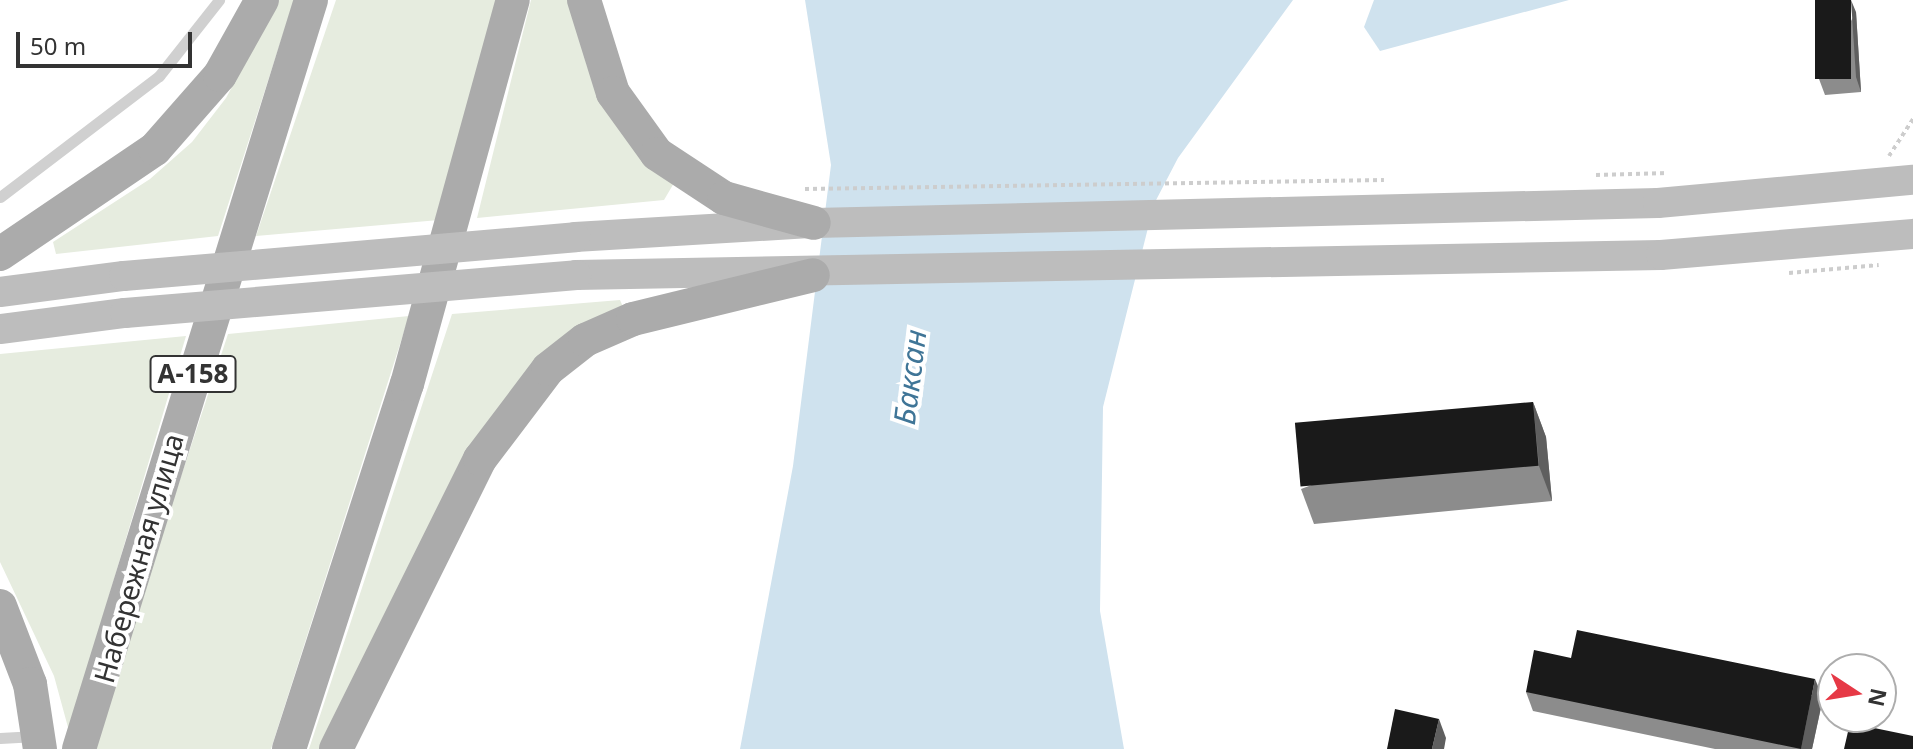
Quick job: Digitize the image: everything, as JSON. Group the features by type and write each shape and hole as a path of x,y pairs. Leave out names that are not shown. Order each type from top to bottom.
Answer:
{"main road":[{"path":"0,254 155,149 220,75 262,0"},
{"name":"Набережная улица","path":"79,749 311,0"},
{"path":"289,749 407,384 513,0"},
{"path":"584,0 613,93 657,154 724,198 814,223"},
{"path":"0,292 124,276 575,237 814,223 1702,201 1913,180"},
{"path":"0,329 125,313 576,275 813,275 1661,255 1913,234"},
{"path":"336,749 480,459 548,369 585,340 633,319 813,275"},
{"path":"0,606 30,684 40,742"}],"lane":[{"path":"0,197 159,76 219,0"},
{"path":"0,738 40,742"}],"path":[{"path":"1872,162 1888,161 1913,119"},
{"path":"1583,176 1677,173"},
{"path":"821,189 1394,180"}],"shaded area":[{"path":"279,0 294,0 218,236 56,254 53,242 150,179 192,142 226,98"},
{"path":"336,0 498,0 439,220 256,236"},
{"path":"531,0 571,0 587,66 607,111 674,183 664,200 477,218"},
{"path":"620,300 624,309 539,359 326,749 309,749 452,314"},
{"path":"409,316 271,749 91,749 228,334"},
{"path":"186,336 69,731 54,676 0,562 0,354"}],"water":[{"name":"Баксан","path":"805,0 1293,0 1178,158 1154,204 1103,407 1100,611 1124,749 740,749 793,466 831,165"},
{"path":"1374,0 1569,0 1380,51 1364,27"}],"building":[{"path":"1815,0 1851,0 1851,79 1815,79"},
{"path":"1533,402 1539,466 1300,487 1295,423"},
{"path":"1577,630 1815,679 1801,749 1526,692 1534,650 1571,658"},
{"path":"1395,709 1439,719 1432,749 1387,749"},
{"path":"1848,733 1897,733 1913,736 1913,749 1844,749"}]}
